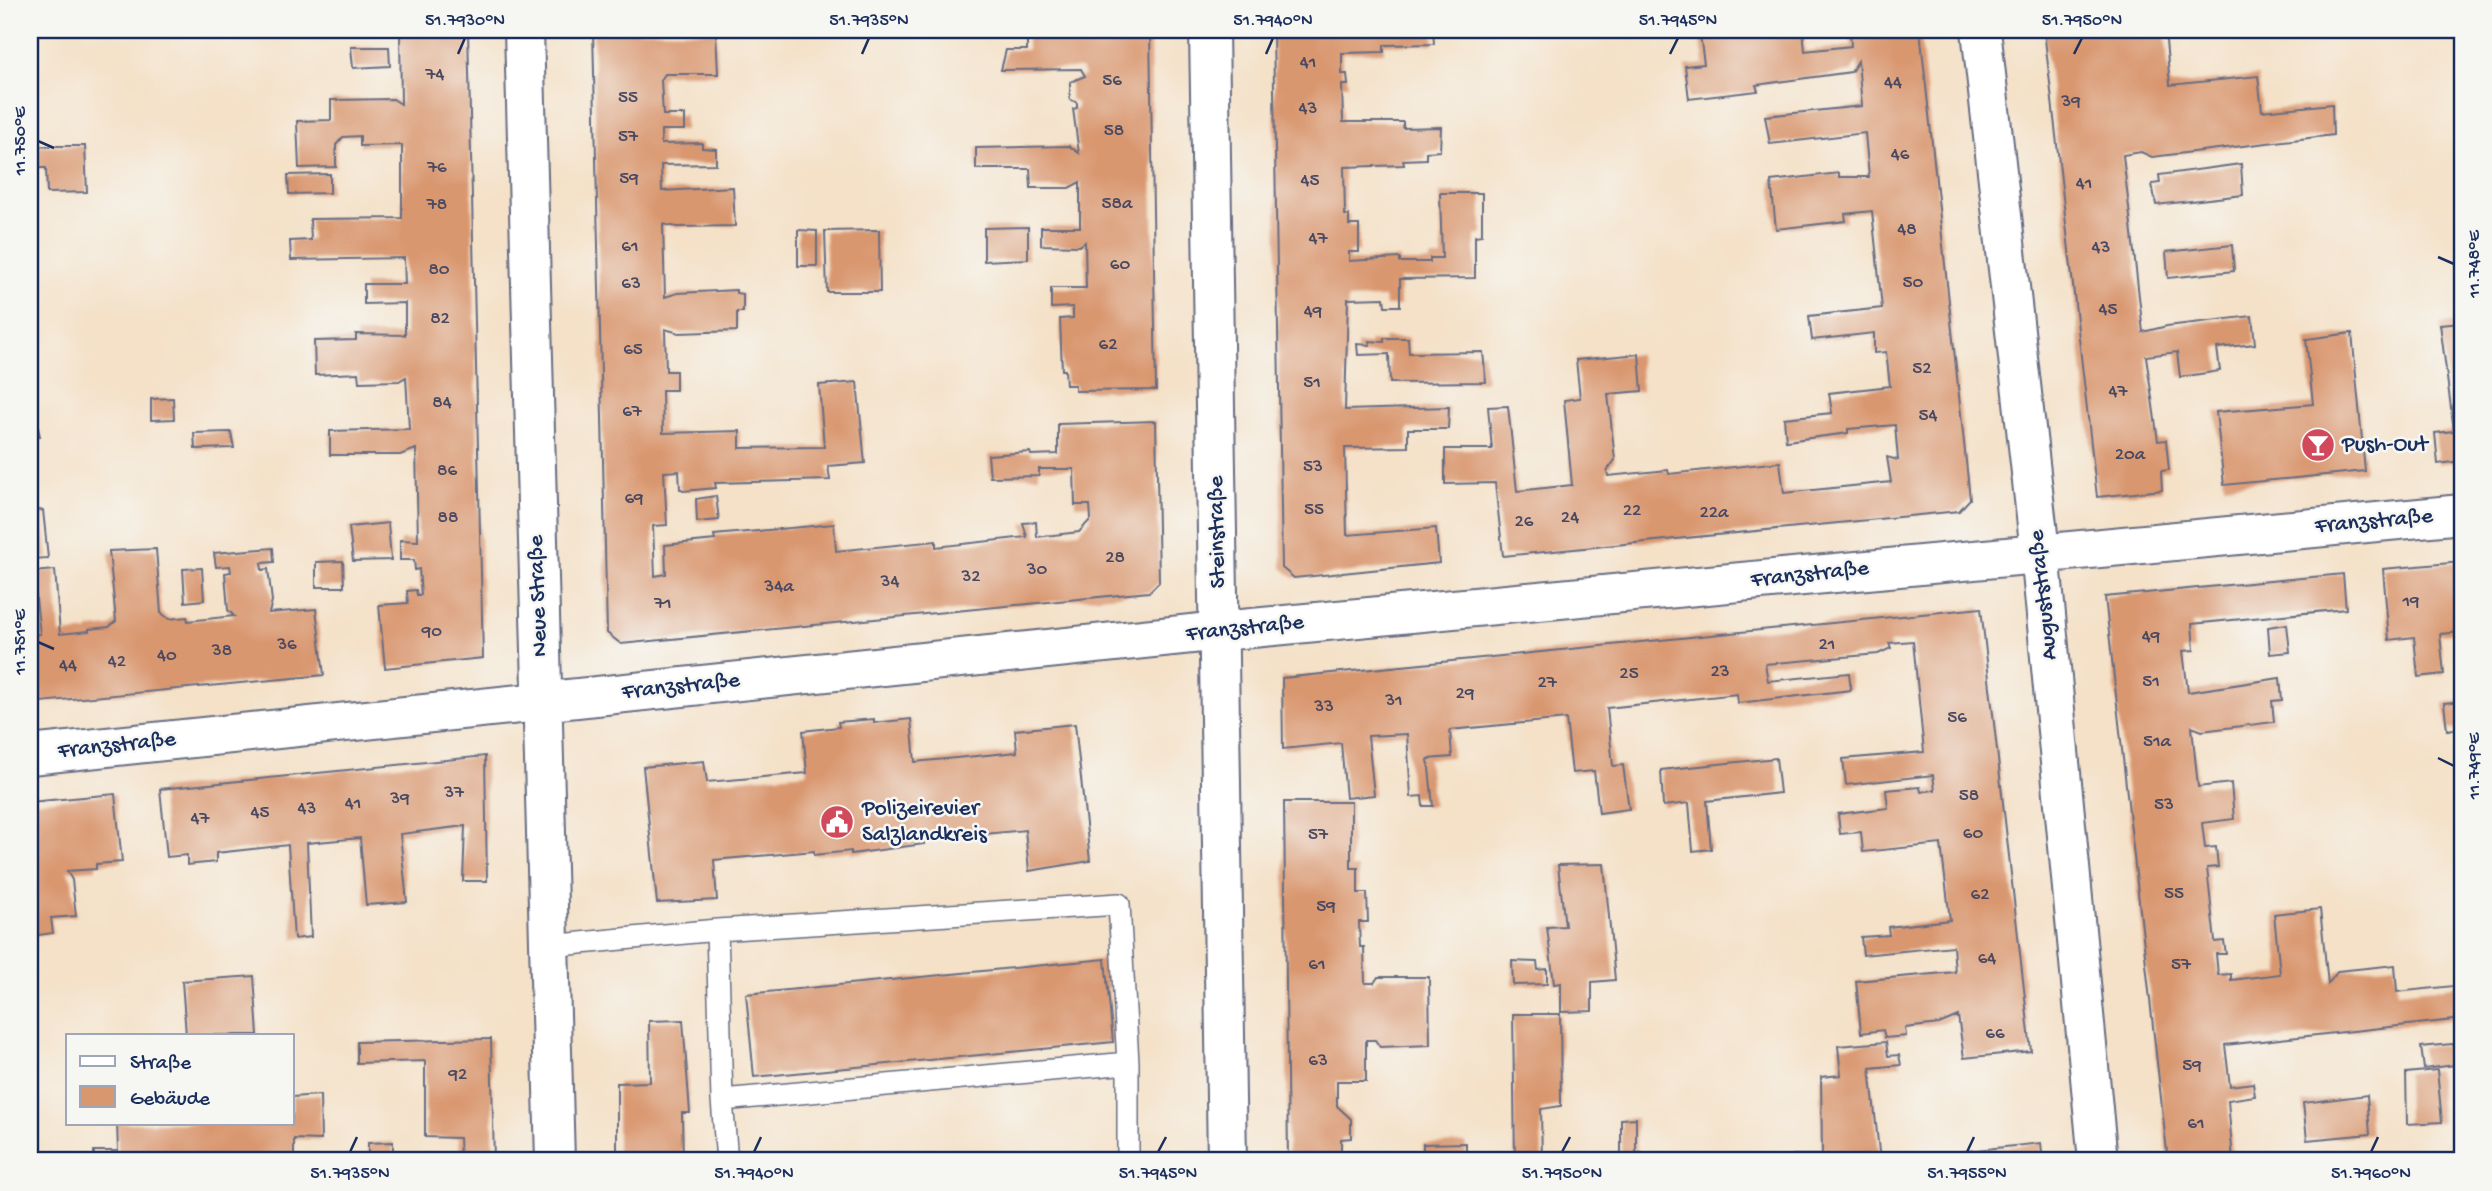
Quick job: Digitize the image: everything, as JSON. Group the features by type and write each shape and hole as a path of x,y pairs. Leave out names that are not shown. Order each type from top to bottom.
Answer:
{"street":[{"name":"Neue Straße","path":"524,30 555,1161"},
{"name":"Steinstraße","path":"1209,30 1227,1161"},
{"name":"Auguststraße","path":"1981,30 2040,552 2098,1161"},
{"name":"Franzstraße","path":"30,755 1220,631 2462,514"}],"lane":[{"path":"549,946 717,930 1119,904 1128,1063 1128,1161"},
{"path":"717,930 727,1161"},
{"path":"723,1100 1128,1063"}],"building":[{"path":"400,30 468,30 483,658 385,668 379,605 408,603 407,591 416,590 417,595 421,595 419,569 415,570 414,560 400,560 400,540 418,541 416,449 400,455 330,455 330,431 409,429 406,377 399,381 359,382 358,373 315,375 314,341 356,340 356,334 405,335 405,303 364,304 364,284 405,284 404,258 291,260 290,241 311,240 310,219 402,218 402,145 360,146 360,136 343,137 336,145 336,167 299,168 297,121 331,120 331,100 393,99 401,104"},
{"path":"593,30 716,32 718,74 665,74 661,80 663,115 685,115 685,130 661,130 661,144 702,143 702,148 716,149 716,164 661,165 662,191 733,187 735,226 677,227 663,224 665,297 678,293 736,290 736,293 743,294 743,312 737,312 737,331 679,333 665,329 666,371 676,371 676,390 662,390 663,433 740,431 740,448 824,447 819,385 857,382 865,463 828,466 830,480 715,483 716,488 683,491 680,489 679,471 664,472 667,525 653,526 655,576 666,574 665,545 715,540 714,535 834,524 836,551 936,541 936,547 1027,537 1023,523 1036,522 1037,537 1079,532 1091,519 1090,505 1075,505 1074,469 1039,469 1039,476 990,477 988,455 1030,452 1031,455 1058,454 1058,424 1156,421 1159,582 1149,592 621,644 607,633"},
{"path":"1150,30 1156,390 1075,391 1075,385 1066,385 1065,370 1062,370 1060,319 1073,318 1073,307 1051,308 1051,288 1086,288 1085,242 1079,246 1041,245 1041,227 1080,227 1080,182 1069,188 1031,188 1030,169 976,169 976,148 1069,146 1079,153 1073,109 1077,108 1077,103 1070,99 1070,82 1085,76 1081,69 1001,70 1006,50 1027,50 1027,32"},
{"path":"1273,30 1433,30 1434,44 1384,45 1384,52 1342,53 1342,74 1347,74 1348,85 1342,85 1343,122 1403,122 1403,128 1441,127 1440,151 1426,152 1426,159 1403,160 1404,165 1344,167 1345,215 1349,215 1349,225 1359,225 1359,252 1349,252 1349,261 1400,258 1400,262 1430,262 1430,258 1442,258 1440,193 1482,193 1482,235 1475,236 1475,278 1400,279 1400,306 1385,306 1384,298 1348,299 1345,410 1449,407 1448,429 1408,429 1408,447 1345,448 1347,535 1436,528 1439,563 1294,578 1282,568"},
{"path":"1745,30 1803,30 1805,51 1851,46 1850,30 1920,30 1970,499 1959,511 1503,556 1495,483 1445,484 1445,449 1492,449 1488,407 1508,406 1517,491 1572,485 1564,400 1580,398 1576,360 1639,354 1642,391 1608,394 1615,460 1607,471 1608,476 1668,470 1669,474 1780,462 1784,493 1891,482 1887,457 1898,460 1895,425 1848,429 1848,433 1786,441 1784,418 1832,413 1829,393 1890,386 1886,352 1874,353 1874,333 1812,340 1809,316 1882,308 1872,211 1845,214 1846,221 1776,229 1771,181 1839,173 1839,177 1869,177 1865,133 1770,144 1765,116 1862,106 1858,61 1851,72 1756,85 1758,91 1689,99 1685,66 1704,64 1700,35"},
{"path":"2044,30 2165,30 2170,85 2258,76 2262,111 2332,104 2333,135 2152,157 2141,152 2123,155 2143,332 2167,326 2252,316 2255,344 2217,348 2220,371 2180,377 2177,352 2146,356 2158,441 2166,440 2169,470 2161,471 2162,490 2097,497"},
{"path":"351,47 389,47 390,66 353,68"},
{"path":"85,146 87,192 47,193 46,168 30,168 30,147"},
{"path":"2241,164 2243,195 2156,205 2152,184 2160,183 2159,175"},
{"path":"330,174 330,193 289,194 288,175"},
{"path":"30,225 34,225 35,240 30,240"},
{"path":"1028,227 1028,259 984,261 984,228"},
{"path":"798,230 817,231 817,266 798,266"},
{"path":"879,230 880,292 827,292 825,231"},
{"path":"2232,245 2234,271 2168,278 2166,252"},
{"path":"2462,322 2462,461 2438,464 2435,433 2454,431 2440,324"},
{"path":"2352,333 2365,471 2224,485 2216,412 2313,404 2306,339"},
{"path":"1384,338 1408,338 1409,353 1483,352 1486,382 1390,383 1389,354 1358,355 1357,344 1370,345 1369,341 1384,342"},
{"path":"30,370 35,370 36,411 30,411"},
{"path":"173,398 174,419 151,420 151,399"},
{"path":"30,428 38,428 40,436 30,436"},
{"path":"231,432 234,448 195,449 194,433"},
{"path":"716,496 719,520 697,522 696,499"},
{"path":"43,510 48,558 31,559 30,511"},
{"path":"388,523 391,560 353,561 349,527"},
{"path":"273,548 274,562 261,563 262,570 268,569 272,601 269,613 316,609 324,675 30,703 30,635 40,634 33,572 55,570 60,634 109,627 116,621 109,551 156,549 161,613 169,619 187,617 188,621 234,616 228,610 225,573 231,572 230,566 216,567 214,553"},
{"path":"343,561 344,587 316,587 316,562"},
{"path":"2462,562 2462,632 2440,634 2444,674 2418,677 2414,637 2389,640 2383,569"},
{"path":"202,568 204,600 185,602 183,569"},
{"path":"2343,574 2346,609 2192,624 2194,650 2183,651 2188,692 2280,678 2282,700 2272,701 2274,722 2202,731 2192,727 2198,787 2231,783 2234,819 2202,823 2205,848 2216,847 2218,867 2207,868 2215,942 2224,941 2226,954 2216,954 2218,975 2231,974 2231,980 2280,974 2274,914 2320,909 2328,984 2338,971 2395,965 2397,992 2462,985 2462,1019 2225,1045 2230,1086 2253,1083 2255,1096 2228,1100 2233,1161 2168,1161 2105,597"},
{"path":"1981,608 2031,1051 1964,1058 1958,1016 1939,1024 1905,1028 1906,1036 1885,1038 1883,1030 1861,1033 1856,981 1955,972 1953,946 1863,955 1861,937 1889,935 1888,927 1950,920 1941,844 1863,852 1861,832 1840,834 1838,814 1888,808 1886,790 1920,787 1921,792 1935,790 1933,775 1846,785 1843,759 1924,752 1913,641 1889,643 1891,648 1878,654 1765,664 1768,681 1849,673 1851,690 1738,703 1737,694 1607,708 1613,766 1623,765 1629,809 1599,813 1594,771 1572,773 1566,719 1450,730 1452,757 1428,759 1433,806 1423,806 1422,796 1411,797 1407,734 1368,736 1374,795 1346,798 1341,743 1283,749 1282,678"},
{"path":"2287,624 2290,652 2270,654 2268,627"},
{"path":"2462,701 2462,728 2447,730 2444,703"},
{"path":"874,719 874,723 911,719 915,762 1017,752 1015,730 1075,724 1090,861 1029,871 1025,830 923,840 924,844 851,854 851,851 814,855 814,851 714,860 717,900 657,903 643,767 704,761 707,782 807,773 803,731 839,727 838,722"},
{"path":"485,756 487,881 463,881 465,826 400,834 407,902 366,905 360,838 307,843 311,937 294,939 288,845 216,853 216,862 187,865 187,855 167,857 160,789"},
{"path":"1776,758 1780,793 1707,801 1711,849 1693,851 1689,803 1663,806 1661,770"},
{"path":"115,794 122,862 96,864 96,869 67,871 72,880 76,916 51,918 53,933 31,936 30,802"},
{"path":"1284,802 1351,802 1351,868 1358,868 1358,893 1367,893 1368,922 1359,922 1360,947 1364,947 1365,983 1374,983 1378,977 1429,977 1430,1045 1380,1047 1375,1040 1366,1040 1366,1081 1337,1081 1337,1106 1351,1119 1351,1138 1341,1139 1341,1161 1288,1161"},
{"path":"1604,864 1615,980 1592,982 1592,1011 1561,1012 1561,983 1554,984 1547,927 1565,926 1558,865"},
{"path":"1105,959 1113,1042 754,1077 746,994"},
{"path":"1512,961 1537,962 1538,970 1547,969 1547,984 1513,985"},
{"path":"254,976 258,1034 186,1034 182,981"},
{"path":"1513,1014 1560,1014 1561,1106 1541,1109 1542,1161 1515,1161"},
{"path":"683,1020 690,1113 682,1113 683,1161 617,1161 617,1083 650,1082 649,1021"},
{"path":"491,1039 494,1161 460,1161 459,1138 425,1137 425,1061 357,1063 357,1042"},
{"path":"1886,1042 1888,1056 1899,1055 1901,1065 1870,1068 1880,1161 1793,1161 1793,1155 1822,1155 1821,1077 1841,1075 1838,1046"},
{"path":"2462,1043 2462,1064 2424,1069 2421,1047"},
{"path":"2437,1070 2442,1122 2407,1124 2406,1073"},
{"path":"320,1095 321,1140 294,1139 294,1161 262,1161 262,1157 224,1157 224,1161 190,1161 190,1158 94,1161 94,1151 118,1151 117,1124 294,1124 294,1097"},
{"path":"2367,1095 2370,1134 2307,1140 2303,1103"},
{"path":"1636,1118 1636,1153 1651,1153 1651,1161 1621,1161 1621,1119"},
{"path":"393,1142 393,1161 368,1161 368,1143"},
{"path":"1466,1143 1466,1161 1423,1161 1423,1144"},
{"path":"2041,1143 2043,1161 1950,1161 1950,1153"},
{"path":"1700,1156 1728,1157 1728,1161 1700,1161"}],"place":[{"name":"Push-Out","path":"2318,445"},
{"name":"Polizeirevier Salzlandkreis","path":"837,822"}]}
